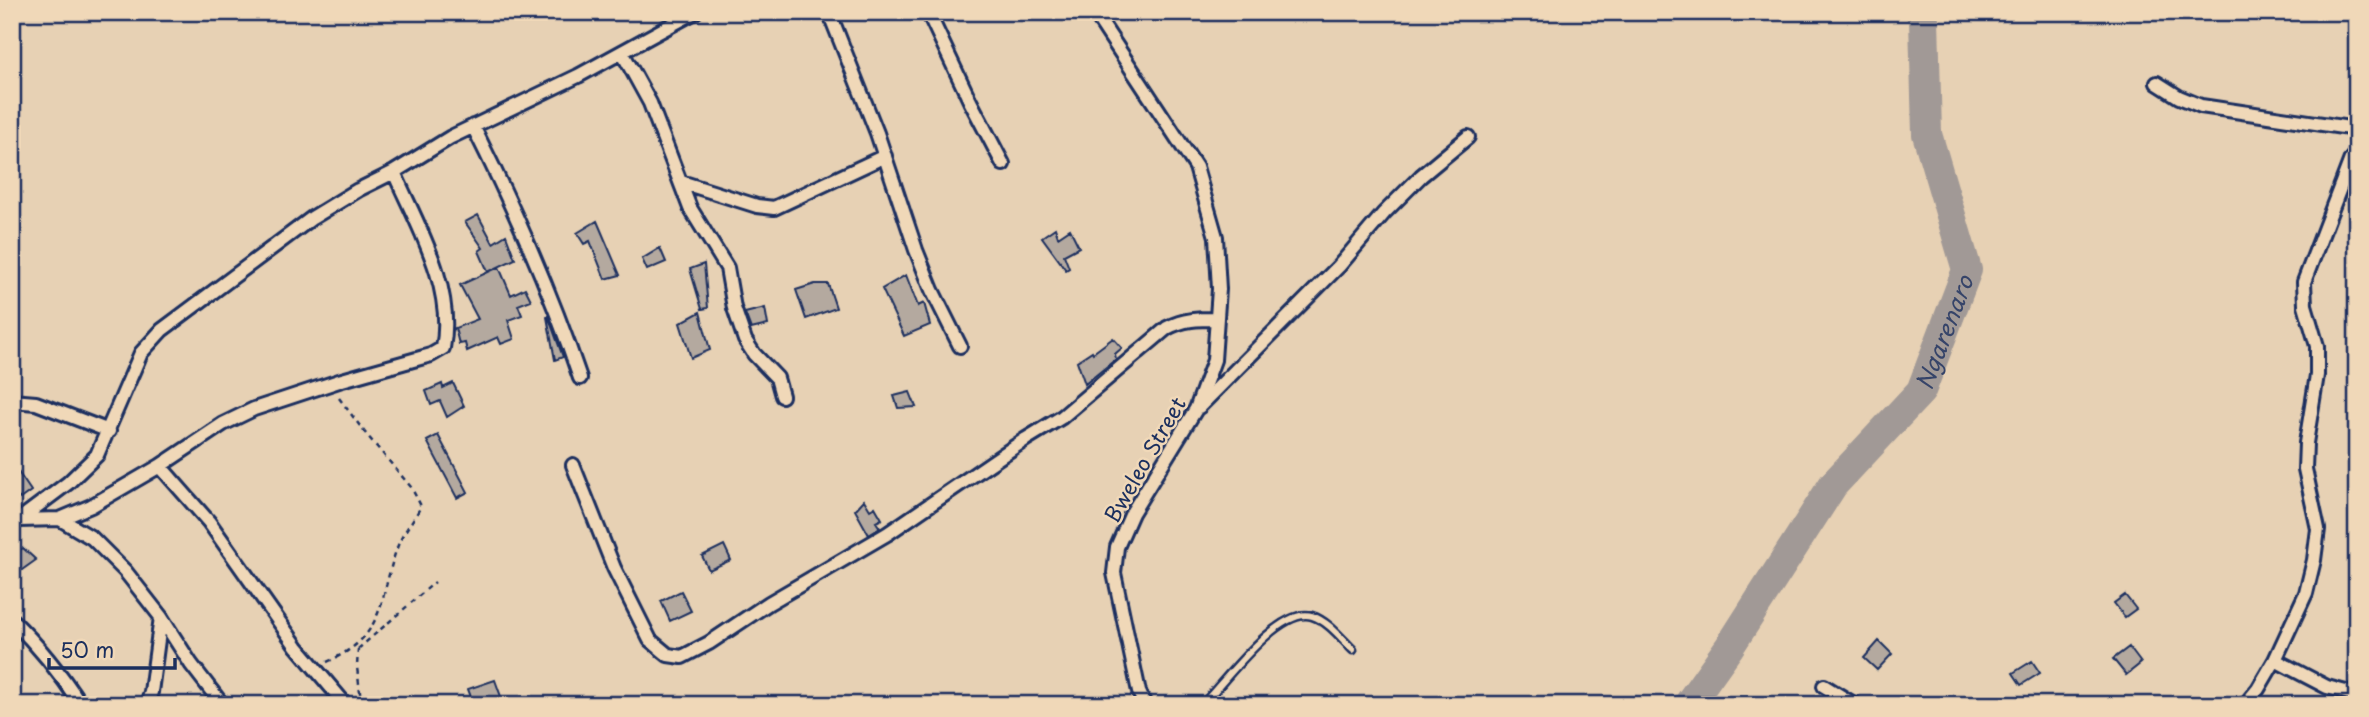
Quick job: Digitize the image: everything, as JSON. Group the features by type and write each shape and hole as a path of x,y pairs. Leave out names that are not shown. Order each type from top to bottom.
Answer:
{"street":[{"path":"15,523 68,483 97,455 109,431 118,401 141,353 162,330 312,218 358,190 473,126 578,76 695,12"},
{"path":"829,12 885,156 916,250 932,290 960,346"},
{"path":"928,12 1003,164"},
{"name":"Bweleo Street","path":"1094,12 1196,167 1216,237 1219,289 1214,360 1196,410 1132,513 1117,547 1114,573 1139,692 1145,705"},
{"path":"622,52 650,103 690,208 727,268 733,308 745,340 776,378 782,396"},
{"path":"2157,83 2179,97 2201,106 2357,128 2354,155 2304,282 2305,305 2317,346 2317,376 2306,443 2305,469 2318,529 2314,560 2306,593 2276,660 2245,705"},
{"path":"473,126 531,250 564,328 580,378"},
{"path":"1196,410 1339,266 1384,213 1468,137"},
{"path":"681,182 757,206 774,208 885,156"},
{"path":"15,523 60,519 92,506 160,466 223,424 254,409 328,384 431,355 443,348 446,319 442,292 434,266 394,172"},
{"path":"573,465 614,568 650,640 668,655 682,657 887,534 1062,417 1167,328 1190,319 1217,319"},
{"path":"12,401 36,403 109,431"},
{"path":"160,466 209,522 297,647 346,705"},
{"path":"60,519 92,538 110,554 161,617 191,664 221,703"},
{"path":"147,705 161,617"},
{"path":"12,620 42,650 81,705"},
{"path":"2276,660 2327,687 2357,695"},
{"path":"1824,686 1855,705"}],"lane":[{"path":"1202,705 1228,673 1282,623 1295,617 1310,615 1326,624 1353,650"}],"path":[{"path":"328,384 411,487 421,506 398,545 382,607 370,630 356,647 361,705"},
{"path":"313,667 356,647 435,582"}],"building":[{"path":"478,215 493,243 506,235 515,259 488,272 479,251 483,248 465,222"},
{"path":"597,221 620,275 605,279 590,241 584,244 577,233"},
{"path":"1055,228 1058,237 1070,229 1079,247 1064,255 1069,268 1066,270 1042,237"},
{"path":"660,248 666,262 647,270 642,259"},
{"path":"704,264 708,308 702,309 690,269"},
{"path":"499,267 511,295 525,288 531,300 518,305 522,315 508,320 514,339 501,344 498,337 467,351 465,343 459,344 455,328 478,319 460,285"},
{"path":"906,275 918,306 924,303 930,325 904,336 882,289"},
{"path":"815,284 828,284 836,308 806,319 796,290"},
{"path":"765,308 768,325 751,329 745,313"},
{"path":"700,312 710,350 691,358 680,323"},
{"path":"547,317 563,357 555,360"},
{"path":"1113,338 1122,348 1115,354 1116,359 1085,384 1077,361"},
{"path":"453,383 464,406 447,417 440,401 431,405 426,391 442,384 443,388"},
{"path":"910,392 916,407 898,408 894,396"},
{"path":"438,435 468,492 457,498 427,441"},
{"path":"12,463 31,491 20,499 12,491"},
{"path":"864,500 870,510 875,507 882,519 876,522 880,528 869,535 855,510"},
{"path":"724,545 731,560 709,570 702,556"},
{"path":"23,548 36,560 12,577 12,554"},
{"path":"681,591 691,611 670,621 661,601"},
{"path":"2125,595 2136,609 2125,617 2114,603"},
{"path":"1879,641 1892,654 1877,670 1864,658"},
{"path":"2129,647 2141,663 2126,675 2113,659"},
{"path":"2032,661 2040,673 2021,685 2013,673"},
{"path":"495,680 504,705 474,705 468,689"}],"waterway":[{"name":"Ngarenaro","path":"1688,705 1730,646 1833,485 1921,391 1967,270 1927,134 1924,19 1920,12"},
{"path":"2357,226 2357,292"}]}
